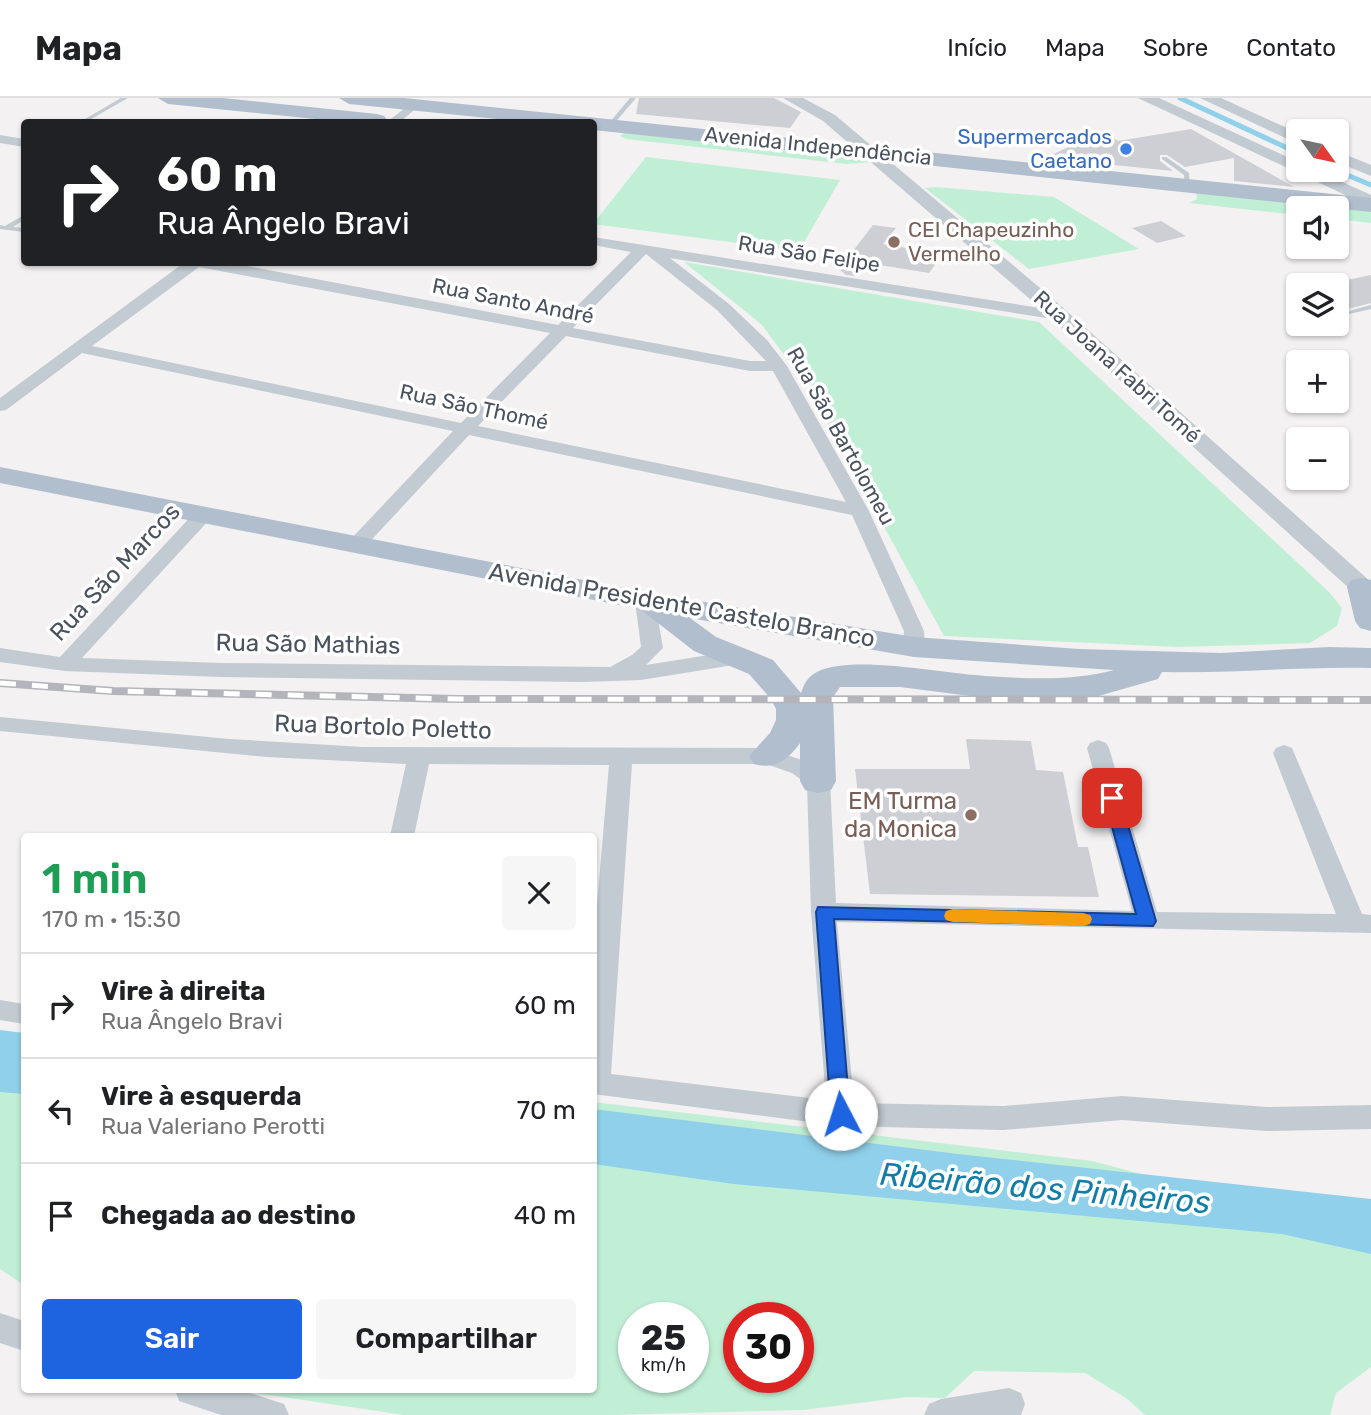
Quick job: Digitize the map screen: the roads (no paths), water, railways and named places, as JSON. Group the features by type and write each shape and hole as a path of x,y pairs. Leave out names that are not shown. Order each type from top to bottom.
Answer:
{"main road":[{"path":"168,98 367,119"},
{"name":"Avenida Independência","path":"349,98 513,119"},
{"path":"631,146 618,140 615,135 621,129 642,127"},
{"name":"Avenida Independência","path":"598,131 642,127 1185,186 1371,203"},
{"name":"Avenida Independência","path":"598,131 631,146 1286,217"},
{"path":"958,161 947,162 937,169 942,175 977,183"},
{"path":"1113,198 1184,200 1189,196 1185,186"},
{"path":"1349,224 1371,226"},
{"name":"Avenida Presidente Castelo Branco","path":"0,475 645,601 914,647 1079,659 1221,663 1329,657 1371,658"},
{"path":"1368,591 1371,621"},
{"path":"645,601 705,644 761,667 785,694 793,709 793,720 785,739 766,756"},
{"path":"1329,657 1371,640"},
{"path":"1329,657 1371,649"},
{"path":"818,780 816,697 820,686 830,679 861,675 986,687 1068,689 1095,686 1181,662"}],"street":[{"name":"Rua Joana Fabri Tomé","path":"791,98 820,111 866,150 1059,315 1368,591"},
{"path":"1146,98 1286,162"},
{"path":"1208,98 1286,134"},
{"path":"398,119 414,105"},
{"path":"0,139 21,142"},
{"path":"1349,161 1371,171"},
{"path":"1328,182 1371,203"},
{"name":"Rua São Felipe","path":"597,242 1059,315"},
{"path":"356,545 466,428 647,250"},
{"name":"Rua São Bartolomeu","path":"647,250 723,307 761,343 779,366 860,511 914,631 914,647"},
{"path":"0,406 192,266"},
{"name":"Rua Santo André","path":"218,266 750,366 779,366"},
{"name":"Rua São Thomé","path":"79,348 860,511"},
{"name":"Rua São Marcos","path":"65,664 203,515"},
{"path":"615,673 640,660 652,648 645,601"},
{"name":"Rua São Mathias","path":"0,655 65,664 221,670 615,673 641,673 740,657"},
{"name":"Rua Bortolo Poletto","path":"0,724 108,732 206,746 419,757 766,756 797,765 818,780"},
{"path":"1098,748 1147,921"},
{"path":"824,912 1362,924 1284,753"},
{"path":"403,833 419,757"},
{"path":"597,1058 621,757"},
{"path":"818,780 824,912 841,1114"},
{"path":"0,1010 21,1014"},
{"path":"597,1083 841,1114 1003,1118 1122,1108 1267,1119 1371,1117"},
{"path":"0,1328 21,1335"},
{"path":"201,1393 272,1415"},
{"path":"940,1415 1009,1404"}],"lane":[{"path":"88,119 125,98"},
{"path":"598,131 633,98"},
{"path":"1164,158 1187,174 1185,186"},
{"path":"3,228 21,219"},
{"path":"3,228 21,230"},
{"path":"1349,312 1371,307"}],"water":[{"path":"0,1030 21,1033 21,1094 0,1092"},
{"name":"Ribeirão dos Pinheiros","path":"597,1109 958,1154 1371,1199 1371,1254 1282,1234 734,1184 597,1165"}],"waterway":[{"path":"1180,98 1286,147"},
{"path":"1349,176 1371,185"}],"railway":[{"path":"0,683 113,691 456,699 1371,700"}],"place":[{"name":"Supermercados Caetano","path":"1126,149"},
{"name":"CEI Chapeuzinho Vermelho","path":"894,242"},
{"name":"EM Turma da Monica","path":"971,815"}]}
